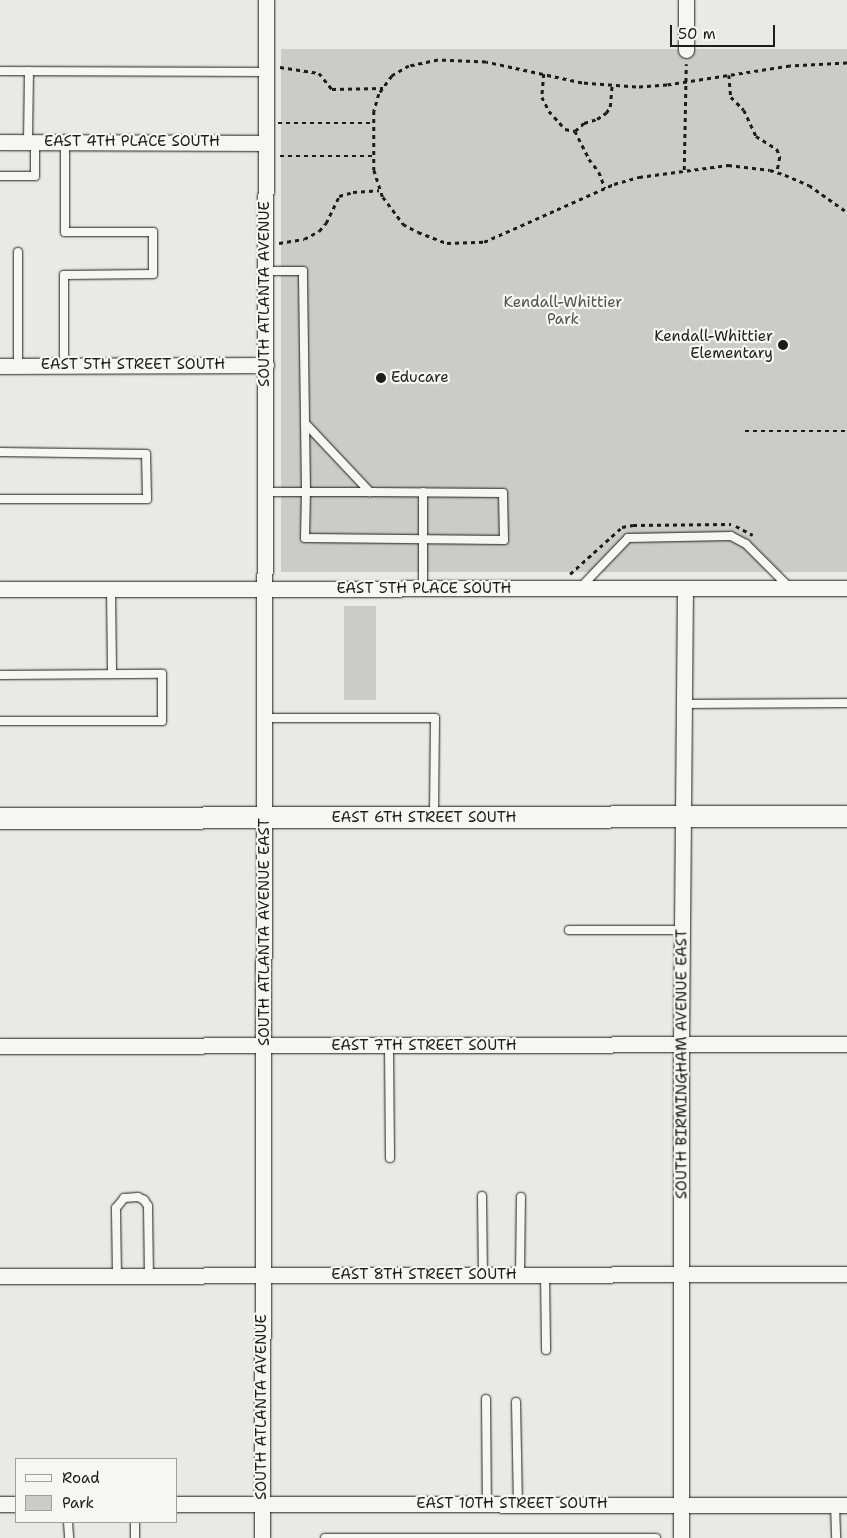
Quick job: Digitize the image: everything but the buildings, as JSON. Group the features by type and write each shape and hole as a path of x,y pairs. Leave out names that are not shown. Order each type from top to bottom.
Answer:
{"street":[{"name":"SOUTH ATLANTA AVENUE","path":"265,589 265,142 272,69 266,0"},
{"path":"686,0 686,56"},
{"name":"EAST 4TH PLACE SOUTH","path":"0,142 265,142"},
{"name":"EAST 5TH STREET SOUTH","path":"0,366 266,365"},
{"name":"EAST 5TH PLACE SOUTH","path":"0,589 685,590 847,588"},
{"name":"SOUTH ATLANTA AVENUE EAST","path":"263,1275 265,589"},
{"name":"SOUTH BIRMINGHAM AVENUE EAST","path":"681,1538 681,1044 685,590"},
{"name":"EAST 6TH STREET SOUTH","path":"0,818 847,816"},
{"name":"EAST 7TH STREET SOUTH","path":"0,1046 847,1044"},
{"name":"EAST 8TH STREET SOUTH","path":"0,1276 847,1274"},
{"name":"SOUTH ATLANTA AVENUE","path":"262,1538 263,1275"},
{"path":"0,1504 15,1504"},
{"name":"EAST 10TH STREET SOUTH","path":"178,1504 841,1505"}],"lane":[{"path":"0,71 272,69"},
{"path":"0,176 35,176 31,142 29,71"},
{"path":"64,365 64,275 153,274 153,232 65,232 65,142"},
{"path":"18,252 18,366"},
{"path":"265,492 306,492 370,492 423,492 504,493 504,540 306,538 306,492 303,271 266,271"},
{"path":"305,423 370,492"},
{"path":"0,452 146,454 147,499 0,499"},
{"path":"423,492 423,589"},
{"path":"578,590 628,538 731,536 746,544 791,589"},
{"path":"111,589 112,674"},
{"path":"0,675 162,674 162,721 0,721"},
{"path":"683,704 847,703"},
{"path":"265,718 435,718 434,818"},
{"path":"568,930 682,930"},
{"path":"389,1046 390,1158"},
{"path":"482,1196 483,1275"},
{"path":"117,1275 116,1208 124,1198 138,1197 144,1200 148,1206 149,1275"},
{"path":"520,1275 521,1197"},
{"path":"545,1275 546,1350"},
{"path":"486,1399 487,1504"},
{"path":"516,1402 518,1504"},
{"path":"836,1538 841,1505"},
{"path":"68,1523 69,1538"},
{"path":"135,1523 135,1538"},
{"path":"325,1538 656,1538"}],"path":[{"path":"684,170 686,56"},
{"path":"847,63 790,66 686,82 636,87 612,86 486,62 438,60 421,62 400,71 384,88 376,104 374,123 374,170 380,190 393,212 403,224 431,238 447,242 465,244 484,242 605,188 639,177 728,165 776,172 809,185 847,212"},
{"path":"272,69 319,73 332,89 384,88"},
{"path":"544,74 542,97 548,111 564,129 575,131"},
{"path":"729,75 731,97 744,110 756,136 777,149 780,157 776,172"},
{"path":"575,131 584,122 597,119 606,113 610,107 612,86"},
{"path":"278,123 374,123"},
{"path":"575,131 589,160 599,172 605,188"},
{"path":"278,156 374,156"},
{"path":"278,242 304,239 319,231 326,223 339,196 353,192 380,190"},
{"path":"745,431 847,431"}],"green space":[{"name":"Kendall-Whittier Park","path":"281,49 847,49 847,572 281,572"},
{"path":"344,606 376,606 376,700 344,700"}],"place":[{"name":"Kendall-Whittier Elementary","path":"783,345"},
{"name":"Educare","path":"381,378"}]}
